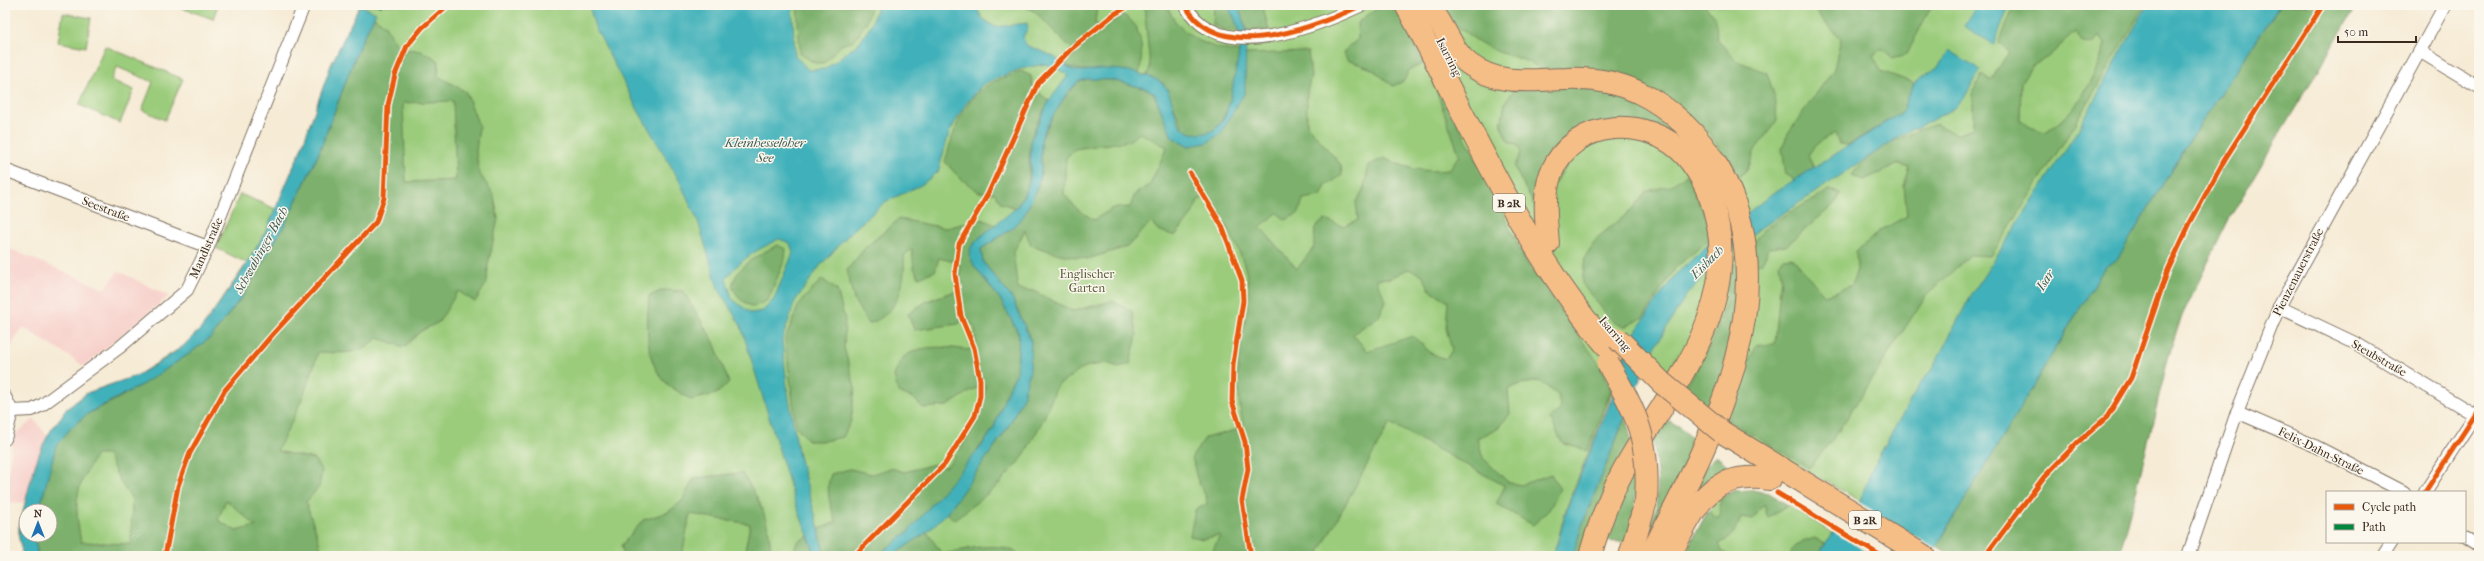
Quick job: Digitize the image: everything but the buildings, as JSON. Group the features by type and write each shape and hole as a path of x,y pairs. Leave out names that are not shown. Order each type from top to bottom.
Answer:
{"highway":[{"name":"Isarring","path":"1406,5 1508,200 1557,282 1609,348 1653,393 1780,479 1898,556"},
{"name":"Isarring","path":"1425,5 1515,188 1548,243 1585,298 1609,348"},
{"path":"1425,5 1435,12 1456,50 1469,64 1488,75 1506,80 1530,82 1585,79 1615,83 1639,92 1659,105 1690,129 1709,152 1729,186 1742,221 1745,255 1744,323 1732,375 1693,474 1650,556"},
{"path":"1548,243 1546,196 1551,173 1568,149 1578,139 1597,131 1618,127 1637,128 1659,134 1676,145 1698,170 1711,198 1719,235 1721,271 1709,320 1694,354 1622,472 1590,556"},
{"path":"1609,348 1639,422 1647,461 1646,501 1630,556"},
{"path":"1669,556 1690,516 1716,486 1734,478 1751,476 1780,479"},
{"name":"Isarring","path":"1780,479 1924,556"}],"street":[{"name":"Mandlstraße","path":"12,411 32,410 42,405 120,347 160,315 187,290 208,247 304,5"},
{"path":"1185,5 1203,26 1236,38 1291,32 1322,24 1362,5"},
{"name":"Pienzenauerstraße","path":"2188,556 2237,412 2279,307 2347,179 2421,52 2426,36 2445,5"},
{"path":"2421,52 2479,87"},
{"name":"Seestraße","path":"5,170 208,247"},
{"name":"Steubstraße","path":"2279,307 2358,344 2477,412"},
{"path":"5,397 12,411 5,439"},
{"name":"Felix-Dahn-Straße","path":"2237,412 2313,444 2402,491"},
{"path":"2426,491 2477,412"},
{"path":"2466,538 2479,546"},
{"path":"2383,556 2391,543"}],"shaded area":[{"path":"5,247 105,289 118,271 169,296 84,366 23,327 5,356"},
{"path":"34,419 47,436 26,503 5,502 12,446 16,434"}],"green space":[{"path":"173,5 218,5 213,19"},
{"name":"Englischer Garten","path":"360,5 2156,5 1862,502 1726,424 1629,341 1609,402 1569,501 1552,556 23,556 20,543 58,543 58,503 25,503 40,453 54,426 64,414 63,412 87,393 138,375 182,347 201,329 247,263 216,248 240,194 276,209 302,147 331,65"},
{"path":"797,5 872,5 866,23 854,41 841,45 824,63 815,63 800,54"},
{"path":"1020,5 1097,5 1095,24 1106,26 1123,15 1130,19 1135,25 1140,41 1141,66 1139,74 1080,70 1065,65 1076,53 1034,11"},
{"path":"1144,5 1167,5 1172,16 1179,25 1196,39 1206,44 1239,52 1235,79 1226,111 1222,120 1208,133 1198,135 1185,132 1163,83 1147,76 1150,67"},
{"path":"1214,5 1226,5 1233,15 1240,30 1226,30 1213,25"},
{"path":"1238,5 1262,5 1269,30 1246,30"},
{"path":"1382,5 1397,5 1400,9 1423,64 1409,70 1404,81 1393,86 1372,69 1347,60 1343,52 1358,39 1357,23"},
{"path":"1436,5 1705,5 1716,20 1717,41 1726,48 1735,60 1767,73 1774,95 1777,120 1755,150 1748,169 1736,179 1710,133 1661,94 1543,73 1539,68 1527,61 1494,50 1477,41 1455,24"},
{"path":"1815,5 1932,5 1907,54 1893,58 1882,49 1873,55 1881,71 1914,83 1902,112 1848,145 1839,144 1835,133 1823,140 1813,148 1808,156 1814,168 1795,180 1786,175 1782,148 1788,133 1834,69 1841,38 1820,18"},
{"path":"2014,5 2145,5 2076,123 1991,256 1970,255 1925,297 1834,438 1809,468 1728,420 1745,367 1757,345 1775,344 1781,276 1779,264 1784,258 1792,257 1825,296 1852,285 1857,269 1856,252 1881,230 1907,216 1904,186 1910,167 1899,164 1864,180 1851,176 1859,166 1879,150 1914,132 1937,124 1956,135 1973,128 1973,91 1982,75 1991,80 2009,52 1999,43","holes":["2075,32 2083,43 2094,44 2100,35 2105,44 2096,70 2084,94 2067,115 2045,132 2029,127 2020,120 2021,83 2032,66 2048,57"]},
{"path":"2280,5 2357,5 2229,219 2181,318 2168,359 2128,525 2118,556 1953,556 1937,546 2104,268 2118,258 2189,141"},
{"path":"63,13 91,18 86,47 58,42"},
{"path":"374,17 384,24 401,51 421,51 439,61 438,76 466,92 479,126 476,152 479,173 494,195 498,219 488,265 487,282 475,302 458,291 439,322 421,331 404,347 378,338 371,344 357,351 343,353 318,352 300,403 277,451 314,459 322,471 319,487 306,502 321,551 350,551 371,556 38,556 36,543 58,543 58,503 41,503 55,446 70,429 87,414 119,398 189,354 211,337 244,294 284,226 318,155 360,44","holes":["453,101 456,180 406,182 403,103","96,455 108,455 120,482 132,499 131,544 81,542 77,516 78,497 83,478","226,500 256,526 236,531 218,520"]},
{"path":"105,46 183,79 165,120 142,110 153,82 117,67 111,80 134,90 120,123 79,105"},
{"path":"1308,52 1311,76 1307,92 1307,125 1341,165 1342,175 1326,186 1321,196 1303,199 1299,213 1286,220 1277,213 1260,227 1297,269 1314,247 1315,227 1325,220 1343,226 1358,220 1356,202 1363,191 1369,165 1384,158 1400,165 1415,169 1440,171 1449,170 1457,158 1460,157 1428,67 1478,162 1526,262 1602,368 1611,391 1587,451 1562,443 1550,418 1561,409 1558,395 1539,381 1521,384 1508,389 1510,414 1496,430 1477,438 1483,458 1508,482 1521,485 1551,474 1560,489 1549,510 1533,525 1496,504 1505,486 1390,423 1317,556 1210,556 1220,535 1203,539 1190,536 1195,510 1207,504 1206,497 1197,479 1192,457 1205,438 1236,430 1243,424 1240,410 1238,367 1240,346 1248,304 1248,282 1239,251 1211,199 1199,199 1191,216 1175,236 1158,230 1151,222 1127,247 1087,259 1059,254 1031,245 1025,230 1013,253 1018,289 1033,291 1073,311 1112,301 1132,311 1137,335 1130,364 1119,367 1106,363 1085,367 1057,386 1043,420 1023,457 996,487 954,520 947,513 1007,429 1022,400 1031,341 1012,298 983,262 981,249 1011,229 1035,193 1041,175 1041,140 1057,107 1079,81 1088,79 1112,80 1147,89 1154,93 1172,137 1189,146 1221,133 1244,71 1245,54","holes":["1140,133 1167,147 1150,185 1135,194 1130,207 1113,208 1094,220 1077,209 1064,194 1066,158 1075,149 1129,141","1408,269 1423,275 1429,289 1448,301 1446,328 1452,350 1446,359 1432,354 1413,336 1367,351 1353,334 1379,316 1386,301 1376,279 1391,278"]},
{"path":"1021,71 1031,76 1033,88 1049,101 1032,136 1028,181 1026,189 1016,208 1001,203 995,193 979,192 961,179 945,162 959,120 970,101 986,86"},
{"path":"1555,84 1622,95 1646,105 1702,150 1597,125 1540,203 1534,205 1514,167 1521,153 1518,146 1508,141 1501,126 1505,102 1518,85"},
{"path":"1686,175 1695,178 1695,194 1707,221 1709,240 1676,267 1644,317 1624,327 1613,322 1582,284 1585,257 1598,237 1631,211 1647,191 1670,186"},
{"path":"1829,190 1840,193 1838,201 1786,246 1769,248 1762,263 1755,264 1753,245 1765,229 1775,221"},
{"path":"899,219 946,228 981,219 996,225 979,238 975,267 1000,299 1019,335 1017,372 1007,392 993,430 952,483 908,532 877,556 824,556 819,529 836,522 828,492 831,474 850,469 872,474 891,468 904,472 935,464 946,467 973,429 984,397 985,385 972,390 947,406 923,408 913,398 898,392 894,376 902,359 916,350 943,347 968,350 976,344 975,328 966,318 958,324 914,330 908,314 927,301 961,289 959,263 939,258 935,271 919,277 914,268 912,249 904,255 901,287 898,297 887,314 868,324 854,300 847,270 865,248"},
{"path":"777,245 786,249 785,259 768,300 753,307 741,300 732,287 735,279 738,272 749,262"},
{"path":"1738,264 1740,305 1712,405 1701,400 1685,387 1698,368 1718,327 1727,295 1730,265"},
{"path":"822,279 837,290 845,320 844,347 855,388 851,421 843,437 824,441 809,441 796,426 785,340 799,304"},
{"path":"663,290 683,291 714,342 729,383 716,394 691,400 670,386 661,377 655,367 649,344 649,296"},
{"path":"1626,415 1636,479 1636,495 1631,527 1625,542 1591,541 1586,556 1573,556 1581,528"},
{"path":"1664,418 1680,427 1695,441 1695,447 1641,550 1656,509 1658,482 1653,437"},
{"path":"1716,456 1731,468 1723,477 1694,492 1707,464"},
{"path":"742,473 763,512 769,533 771,556 744,556 750,524 690,514 682,556 624,556 621,546 643,520 668,512 682,501 694,478"},
{"path":"1750,490 1769,493 1833,533 1818,556 1698,556 1687,550 1708,511 1722,497"},
{"path":"1750,490 1769,493 1787,505 1768,518 1764,504 1753,519 1741,517 1733,534 1719,544 1722,551 1730,556 1698,556 1687,550 1708,511 1718,519 1721,513 1719,506 1722,497 1733,491"},
{"path":"927,532 942,554 971,548 1000,547 1018,553 1019,556 892,556"},
{"path":"808,536 816,556 781,556 794,550 797,542"},
{"path":"1815,538 1825,544 1818,556 1792,556 1790,551 1797,544"}],"water":[{"name":"Schwabinger Bach","path":"360,5 376,13 360,44 318,155 284,226 244,294 211,337 189,354 143,384 87,414 70,429 56,446 41,503 25,503 40,453 54,426 64,414 63,412 87,393 138,375 182,347 201,329 243,270 266,231 302,147 331,65"},
{"name":"Kleinhesseloher See","path":"589,5 792,5 795,55 808,70 825,69 858,44 870,27 878,5 975,5 982,18 995,27 1027,23 1028,28 1023,37 1026,45 1051,55 1074,70 1119,70 1138,73 1155,79 1164,85 1169,93 1175,113 1184,129 1193,133 1206,133 1219,125 1227,111 1229,103 1238,59 1239,40 1236,23 1226,5 1238,5 1246,30 1245,92 1221,133 1207,143 1189,146 1172,137 1154,93 1147,89 1112,80 1088,79 1079,81 1067,93 1044,131 1041,140 1041,175 1035,193 1024,216 1011,229 981,249 983,262 1012,298 1031,341 1030,371 1022,400 1007,429 947,513 927,532 892,556 877,556 908,532 980,448 993,430 1007,392 1017,372 1019,334 1000,299 975,267 969,255 971,247 979,238 1016,208 1026,192 1030,179 1031,139 1049,101 1067,77 1067,74 1046,64 1023,68 983,84 965,105 949,133 938,172 921,185 885,202 850,233 820,266 795,301 782,340 787,387 799,456 819,529 824,556 816,556 795,502 741,326 718,288 698,221 678,178 639,112 595,27","holes":["779,239 790,243 793,253 774,299 763,311 751,313 732,299 726,278 738,265 757,251"]},
{"path":"1978,5 2009,5 1994,45 1964,26"},
{"name":"Isar","path":"2147,5 2280,5 2189,141 2118,258 2104,268 1931,556 1818,556 1833,533 1859,503 1873,466 1919,385 1932,369 1970,297 2075,135"},
{"name":"Eisbach","path":"1949,50 1981,70 1964,98 1954,108 1916,129 1911,129 1758,230 1713,266 1685,297 1648,359 1581,528 1573,556 1552,556 1558,542 1567,508 1614,393 1629,341 1675,275 1709,244 1769,196 1902,112 1914,83 1939,66"},
{"path":"20,543 36,543 38,556 23,556"}],"pier":[{"path":"1857,501 1937,550 1933,556 1874,556 1832,531"}],"marked path":[{"path":"376,5 383,8"}],"cycle path":[{"path":"165,556 178,486 190,453 225,390 273,334 376,222 384,198 388,105 395,75 407,46 422,28 448,5"},
{"path":"854,556 945,464 975,416 980,396 980,380 974,348 961,316 955,274 959,244 988,194 1038,83 1071,49 1113,15 1130,5"},
{"path":"1185,5 1200,23 1220,34 1244,38 1269,36 1294,31 1319,23 1362,5"},
{"path":"1985,556 2044,477 2078,442 2107,417 2131,378 2168,270 2190,223 2225,159 2323,5"},
{"path":"1190,173 1222,226 1242,281 1243,301 1233,364 1232,401 1245,442 1248,469 1242,500 1251,556"},
{"path":"2426,491 2479,409"},
{"path":"1777,493 1881,556"}]}
